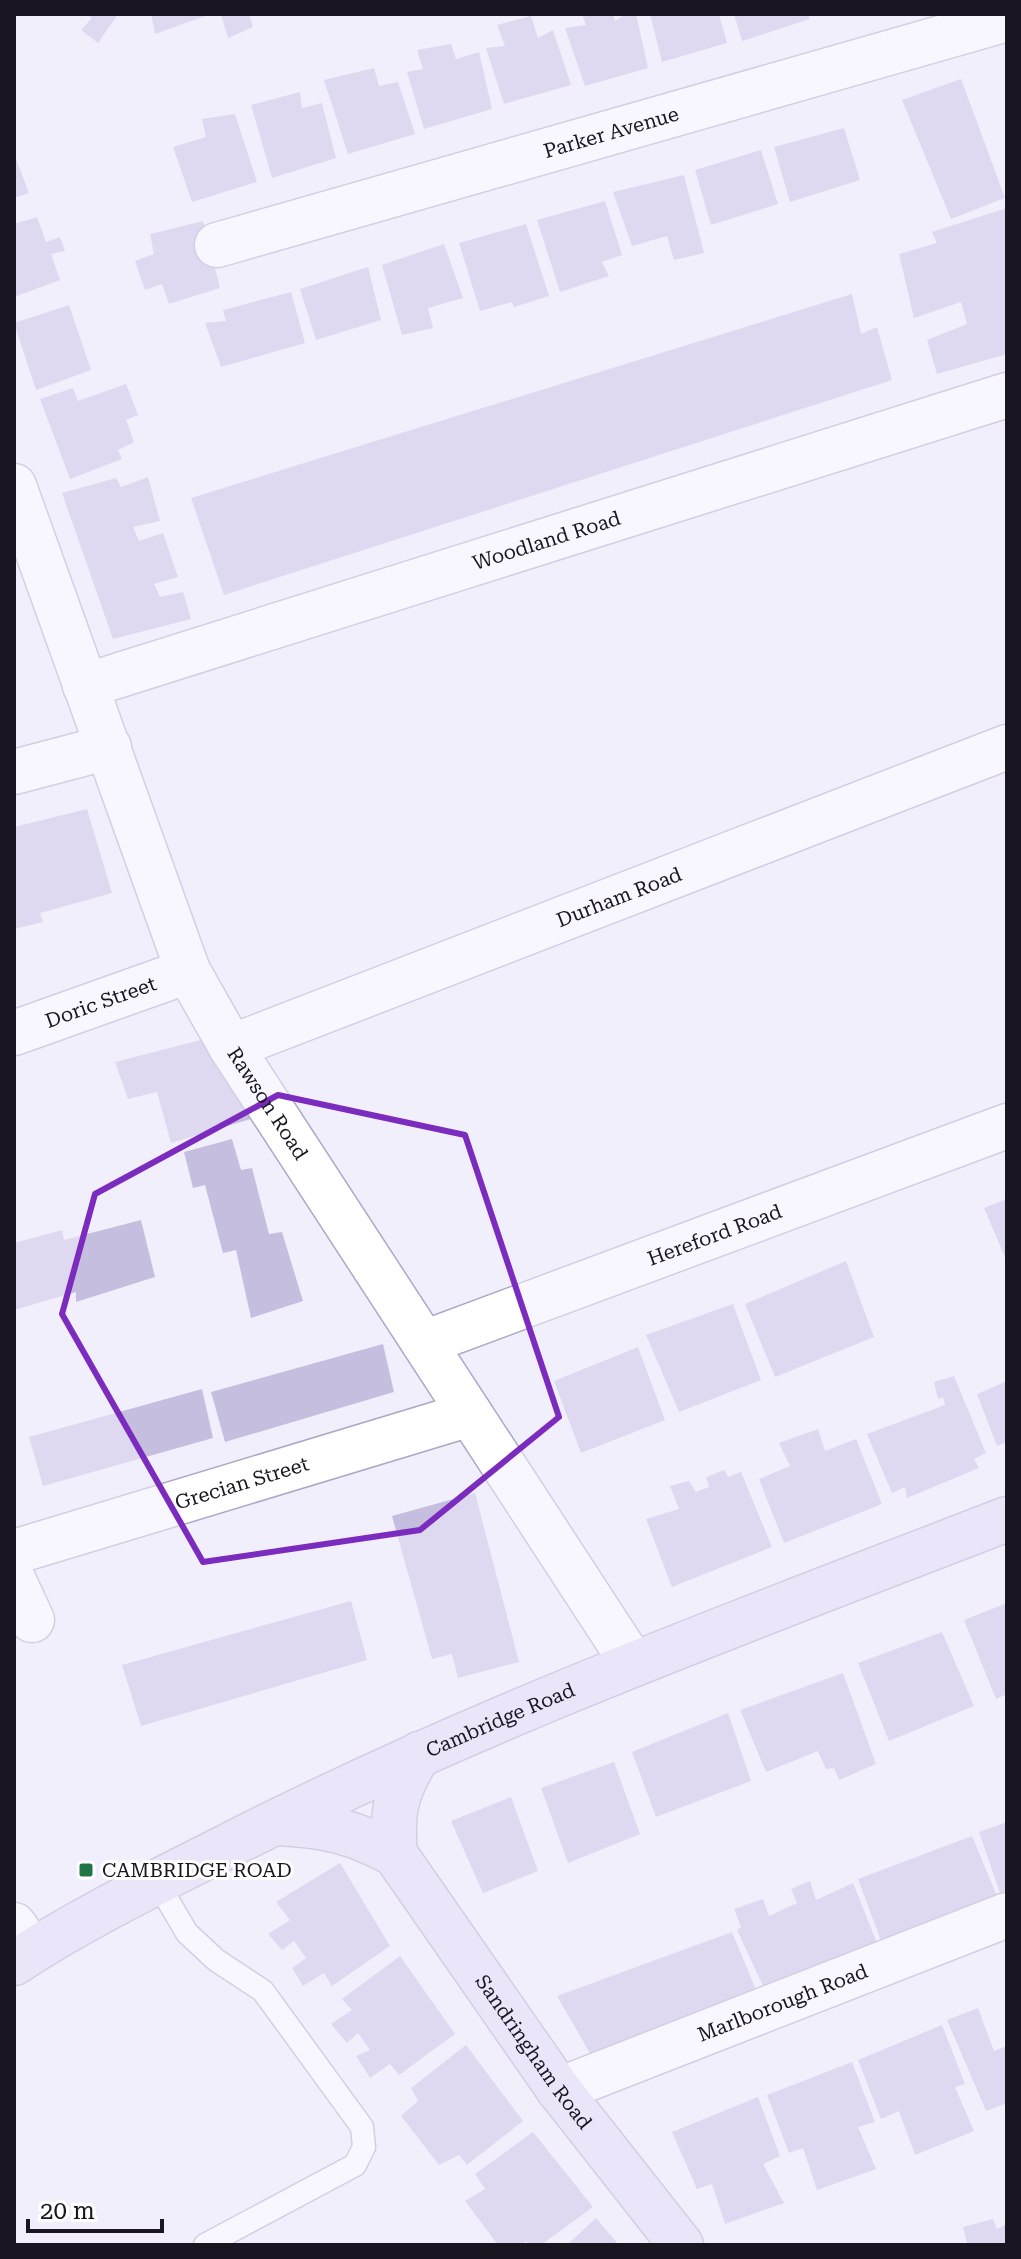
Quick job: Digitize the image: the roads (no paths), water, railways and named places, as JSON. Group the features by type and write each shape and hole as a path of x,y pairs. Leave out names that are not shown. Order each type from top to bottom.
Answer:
{"main road":[{"name":"Cambridge Road","path":"20,1947 419,1754 633,1664 1007,1519"},
{"path":"395,1854 392,1824 397,1794 419,1754"},
{"name":"Sandringham Road","path":"274,1822 322,1825 359,1835 395,1854 559,2090 681,2245"}],"street":[{"name":"Parker Avenue","path":"217,245 1007,19"},
{"name":"Woodland Road","path":"85,686 1007,395"},
{"name":"Rawson Road","path":"14,486 188,971 231,1047 633,1664"},
{"path":"14,772 109,747"},
{"name":"Durham Road","path":"231,1047 1007,747"},
{"name":"Doric Street","path":"14,1033 188,971"},
{"name":"Hereford Road","path":"424,1343 1007,1126"},
{"name":"Grecian Street","path":"14,1552 470,1414"},
{"name":"Marlborough Road","path":"559,2090 1007,1915"}],"lane":[{"path":"157,1882 187,1933 216,1960 263,1991 362,2127 364,2147 355,2165 205,2245"}],"place":[{"name":"CAMBRIDGE ROAD","path":"86,1870"}]}
